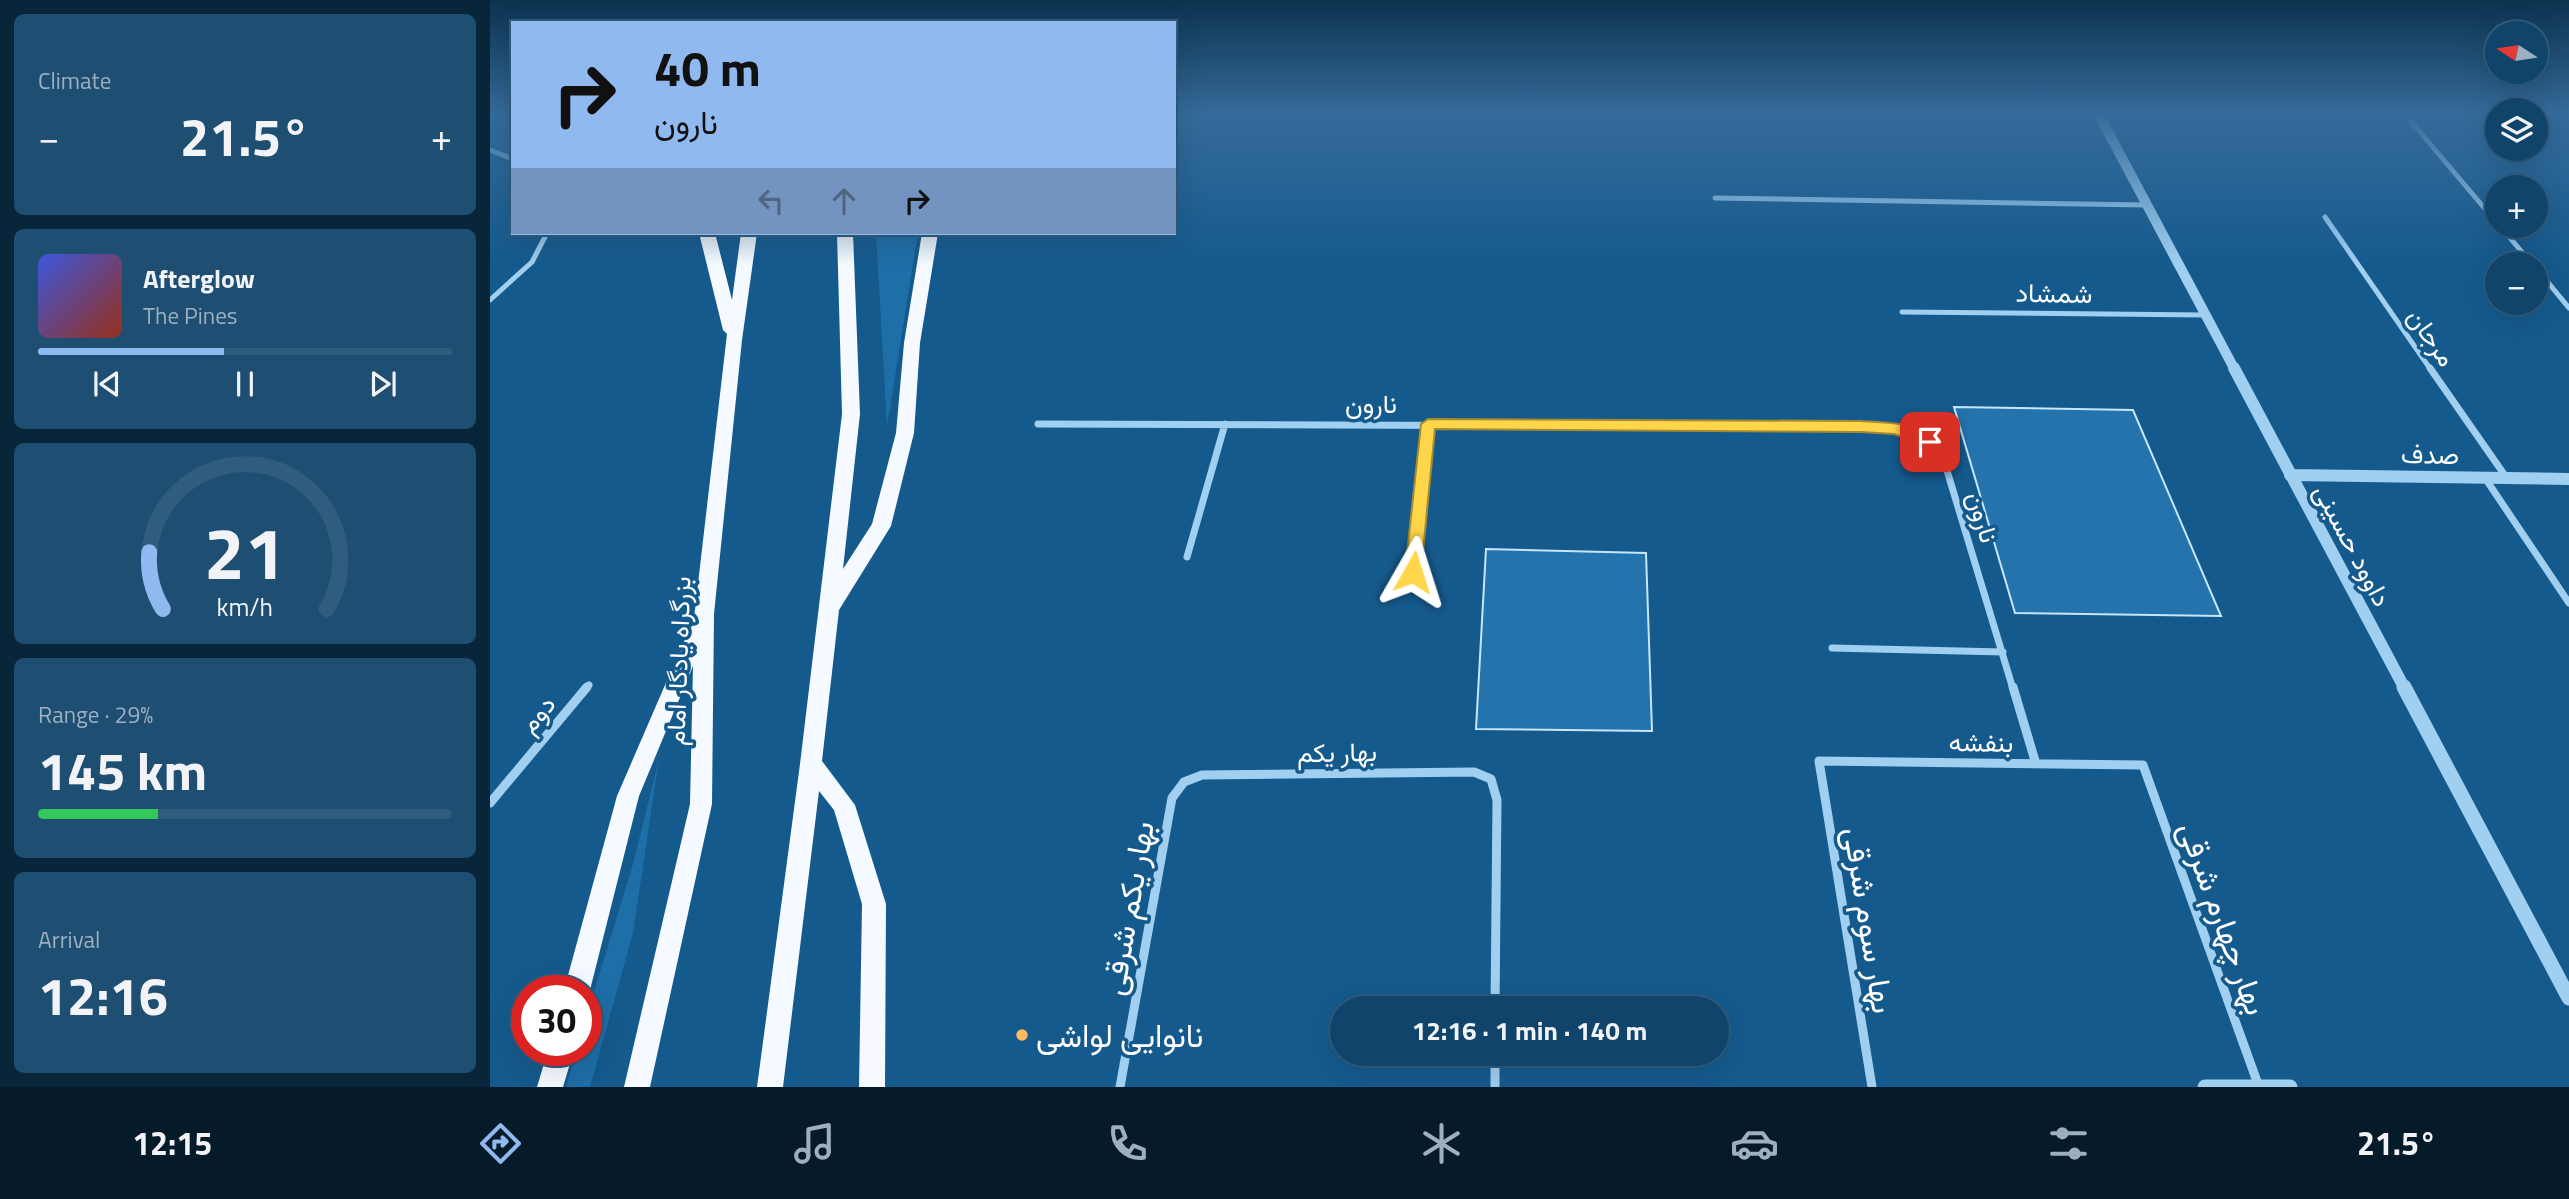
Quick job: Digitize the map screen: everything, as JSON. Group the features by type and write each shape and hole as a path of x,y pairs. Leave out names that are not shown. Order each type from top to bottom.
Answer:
{"highway":[{"path":"708,235 734,340"},
{"name":"بزرگراه یادگار امام","path":"637,1087 701,804 704,614 734,340 749,235"},
{"path":"770,1087 811,764 851,414 845,235"},
{"path":"829,609 881,526 905,433 912,344 930,235"},
{"path":"580,975 628,796 704,614"},
{"path":"811,764 844,805 874,904 872,1087"},
{"path":"550,1087 556,1066"}],"street":[{"name":"داوود حسینی","path":"2124,164 2569,998"},
{"path":"2447,164 2485,209"},
{"path":"1715,198 2146,205"},
{"name":"مرجان","path":"2325,217 2507,478"},
{"path":"490,300 527,268 545,242 547,235"},
{"path":"2510,238 2522,252"},
{"path":"2548,283 2569,308"},
{"name":"شمشاد","path":"1902,312 2205,315"},
{"name":"نارون","path":"1038,424 1861,427 1894,428 1913,433 1930,442 1942,454 2036,764"},
{"path":"1187,557 1225,424"},
{"path":"1413,572 1428,424"},
{"name":"صدف","path":"2290,475 2569,479"},
{"path":"2484,478 2569,603"},
{"path":"1832,648 2003,652"},
{"name":"دوم","path":"490,803 589,685"},
{"name":"بنفشه","path":"1819,761 2143,765"},
{"name":"بهار سوم شرقی","path":"1819,761 1871,1087"},
{"name":"بهار چهارم شرقی","path":"2143,765 2259,1087"},
{"name":"بهار یکم","path":"1184,782 1202,775 1216,774 1474,772 1491,779 1497,800 1495,996"},
{"name":"بهار یکم شرقی","path":"1120,1087 1172,798 1184,782"},
{"path":"1495,1066 1495,1087"},
{"path":"2205,1087 2290,1087"}],"shaded area":[{"path":"876,235 918,235 887,427"},
{"path":"659,759 633,933 602,1044 602,975 599,975 633,864"},
{"path":"572,1066 596,1066 590,1087 566,1087"}],"building":[{"path":"1954,407 2133,410 2221,616 2015,613"},
{"path":"1486,549 1646,553 1652,731 1476,729"}],"place":[{"name":"نانوایی لواشی","path":"1022,1035"}],"route":[{"path":"1413,572 1428,424 1894,428 1913,433 1930,442"}]}
